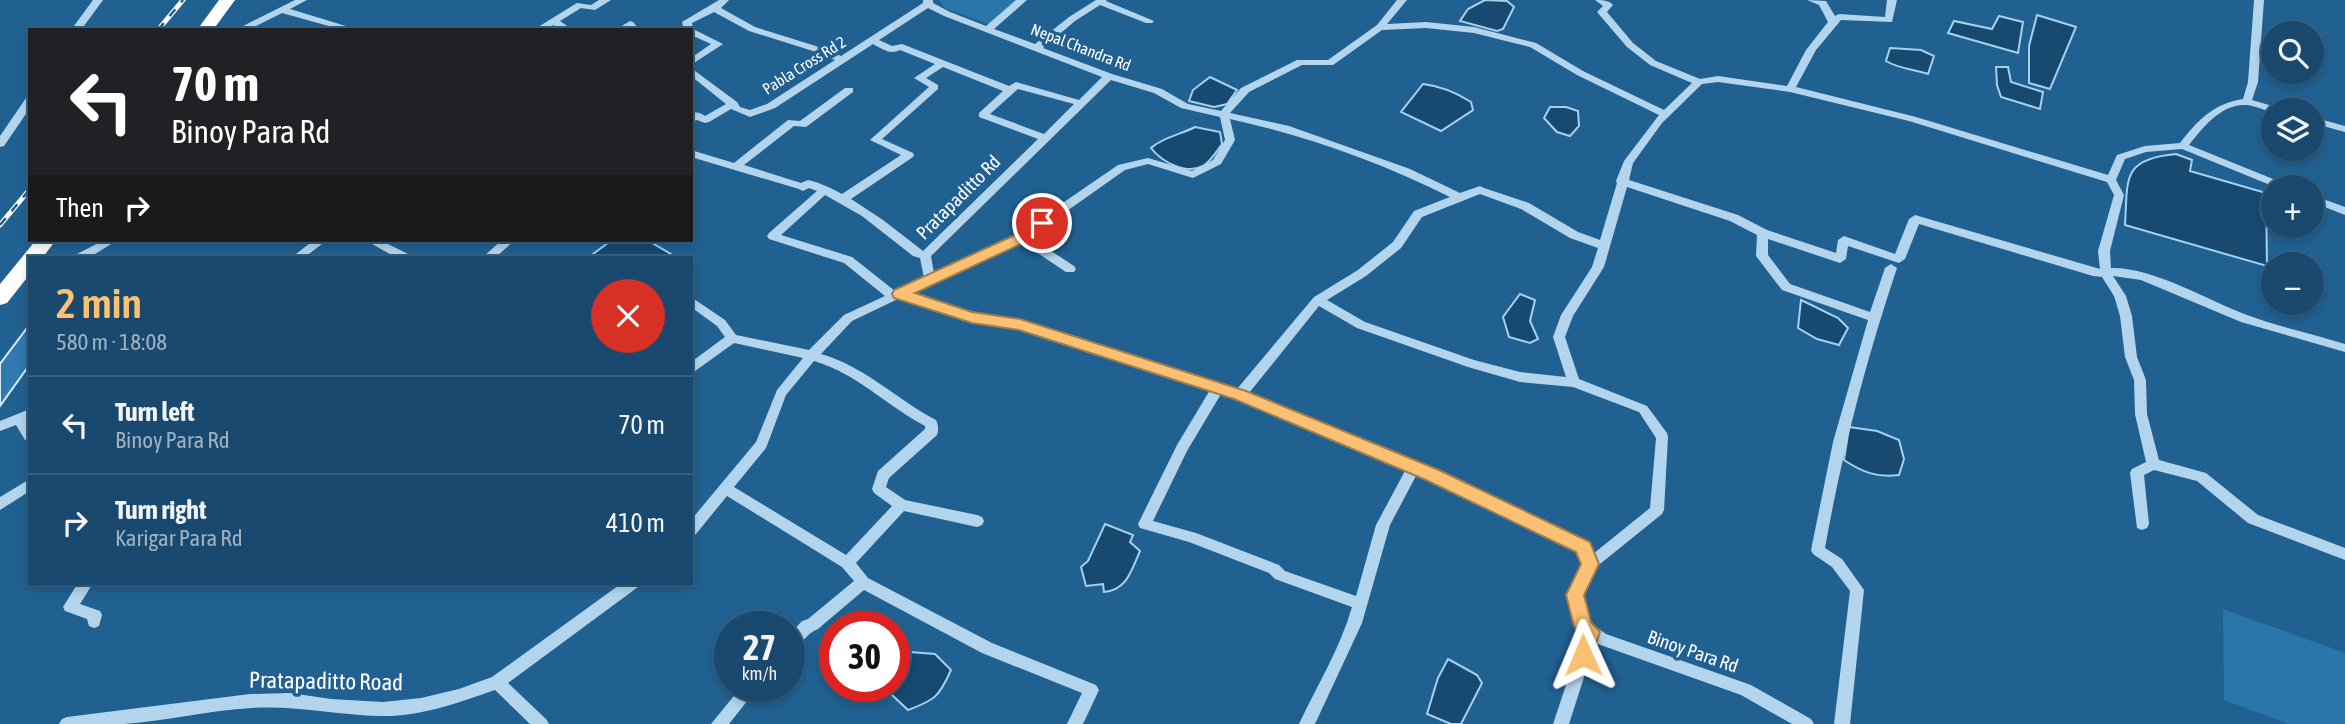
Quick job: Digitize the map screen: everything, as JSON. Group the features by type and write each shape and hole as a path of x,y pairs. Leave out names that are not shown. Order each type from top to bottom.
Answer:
{"highway":[{"path":"206,28 227,0"},
{"path":"33,256 44,242"},
{"path":"0,298 22,278"}],"street":[{"path":"77,28 98,0"},
{"path":"244,28 302,0"},
{"path":"541,28 580,5 592,8 606,0"},
{"path":"689,28 687,22 715,8 724,0"},
{"path":"988,29 1022,0"},
{"path":"693,528 761,444 781,393 811,356 848,318 1022,237 1122,167 1148,161 1194,175 1217,162 1230,140 1224,113 1245,90 1300,62 1330,63 1380,26 1402,0"},
{"path":"1600,0 1608,5 1602,12 1630,45 1653,63 1699,82 1718,79 1790,89 1912,119 2111,180 2119,195 2104,251 2106,274 2120,296 2126,316 2131,357 2140,380 2141,414 2153,464"},
{"path":"1812,0 1823,3 1833,22"},
{"path":"1790,89 1806,57 1833,22 1839,17 1889,20 1892,0"},
{"path":"2247,102 2253,82 2259,0"},
{"path":"1038,47 1072,19 1101,1 1149,21"},
{"name":"Nepal Chandra Rd","path":"928,2 947,15 1158,92 1185,106 1286,128 1406,171 1459,197"},
{"name":"Pabla Cross Rd 2","path":"733,104 736,109 750,114 771,106 928,2"},
{"path":"715,8 752,29 842,60"},
{"path":"282,10 347,28"},
{"path":"553,20 565,28"},
{"path":"1380,26 1426,25 1474,30 1532,45 1665,114"},
{"path":"693,32 718,44 696,54"},
{"path":"872,40 892,50 899,46 1010,90"},
{"path":"843,200 909,155 875,140 935,87 919,79 942,63"},
{"path":"693,73 733,104 705,120 693,115"},
{"name":"Pratapaditto Rd","path":"930,280 925,255 1043,137 1109,76"},
{"path":"1574,382 1559,337 1567,315 1598,267 1628,163 1665,114 1699,82"},
{"path":"1043,137 983,115 1016,85 1080,103"},
{"path":"735,167 792,122 802,125 849,90"},
{"path":"2183,146 2205,119 2230,103 2247,102 2261,106"},
{"path":"0,144 28,103"},
{"path":"2324,123 2345,129"},
{"path":"2111,180 2121,157 2145,149 2183,146 2261,178"},
{"path":"693,154 803,187 808,183 825,189 880,221 917,253 925,255"},
{"path":"1621,181 1734,218 1763,233 1840,259 1844,240 1899,259 1916,219 2106,274 2120,272 2143,276 2245,319 2345,348"},
{"path":"825,189 773,236 848,260 897,295 972,317 1020,324 1240,395 1414,467 1583,547 1590,564"},
{"path":"1240,395 1318,300 1362,273 1397,245 1418,214 1459,197 1480,190 1525,206 1574,235 1604,246"},
{"path":"2324,203 2345,211"},
{"path":"1763,233 1762,256 1786,287 1874,318"},
{"path":"1022,237 1070,269"},
{"path":"87,256 109,242"},
{"path":"299,256 318,242"},
{"path":"376,242 402,256"},
{"path":"490,256 507,242"},
{"path":"1842,724 1857,590 1837,563 1818,550 1841,427 1891,268"},
{"path":"1318,300 1361,325 1472,364 1520,377 1574,382 1643,409 1662,438 1657,510 1590,564 1575,595 1583,626 1591,632 1561,724"},
{"path":"693,302 721,323 732,338 811,356 852,371 906,411 931,423 932,431 883,475 879,489 901,505 977,521"},
{"path":"693,367 732,338"},
{"path":"1218,388 1182,449 1145,524 1191,537 1274,569 1280,575 1360,604"},
{"path":"0,426 24,416"},
{"path":"2142,524 2137,473 2153,464 2201,477 2253,519 2345,554"},
{"path":"1307,724 1334,673 1355,624 1383,525 1414,467"},
{"path":"0,504 28,485"},
{"path":"727,489 847,562 863,582 987,648 1091,690 1075,724"},
{"path":"847,562 901,505"},
{"path":"805,628 863,582"},
{"path":"85,585 70,607 95,615 94,622"},
{"name":"Pratapaditto Road","path":"67,724 250,701 290,700 383,709 421,705 459,696 497,682 630,585"},
{"name":"Binoy Para Rd","path":"1591,632 1601,639 1746,690 1806,724"},
{"path":"497,682 541,724"},
{"path":"719,724 738,702"}],"shaded area":[{"path":"939,0 1020,0 988,24 945,8"},
{"path":"1485,0 1507,1 1514,7 1503,29 1497,31 1460,21 1468,9"},
{"path":"2037,15 2076,27 2050,89 2029,83 2029,46"},
{"path":"1999,16 2023,22 2018,53 1948,33 1954,21 1992,29"},
{"path":"1890,48 1921,50 1934,56 1928,74 1886,61"},
{"path":"1996,67 2008,67 2011,82 2043,92 2040,109 2001,97"},
{"path":"1210,77 1237,90 1227,104 1214,107 1189,101 1193,90"},
{"path":"1423,84 1460,96 1471,102 1473,110 1441,131 1401,112"},
{"path":"1550,107 1566,107 1578,111 1579,126 1570,136 1557,132 1544,118"},
{"path":"1195,127 1220,132 1222,144 1203,166 1189,169 1175,166 1151,148 1161,141"},
{"path":"2176,154 2192,160 2190,171 2261,192 2261,238 2267,238 2267,252 2261,252 2261,264 2125,225 2126,195 2131,174 2145,161"},
{"path":"609,242 650,242 674,256 590,256"},
{"path":"1520,294 1535,300 1530,321 1538,339 1530,343 1509,337 1503,317"},
{"path":"1801,300 1838,318 1848,328 1839,345 1817,339 1798,328"},
{"path":"1849,427 1877,431 1899,440 1904,459 1899,475 1870,473 1844,460"},
{"path":"1105,524 1133,535 1130,542 1140,551 1123,583 1118,588 1104,592 1103,584 1086,586 1081,567 1088,561"},
{"path":"2223,609 2345,653 2345,724 2288,724 2224,700"},
{"path":"910,652 935,654 951,670 935,696 908,710 900,702 910,702"},
{"path":"1448,659 1477,675 1482,683 1461,724 1451,724 1427,714 1438,678"}],"building":[{"path":"28,327 28,367 0,406 0,364"}],"railway":[{"path":"160,28 183,0"},
{"path":"0,225 28,191"}],"route":[{"path":"1042,223 1020,239 900,294 972,317 1020,324 1240,395 1433,475 1583,547 1590,564 1575,595 1583,626 1591,632 1583,655"}]}
